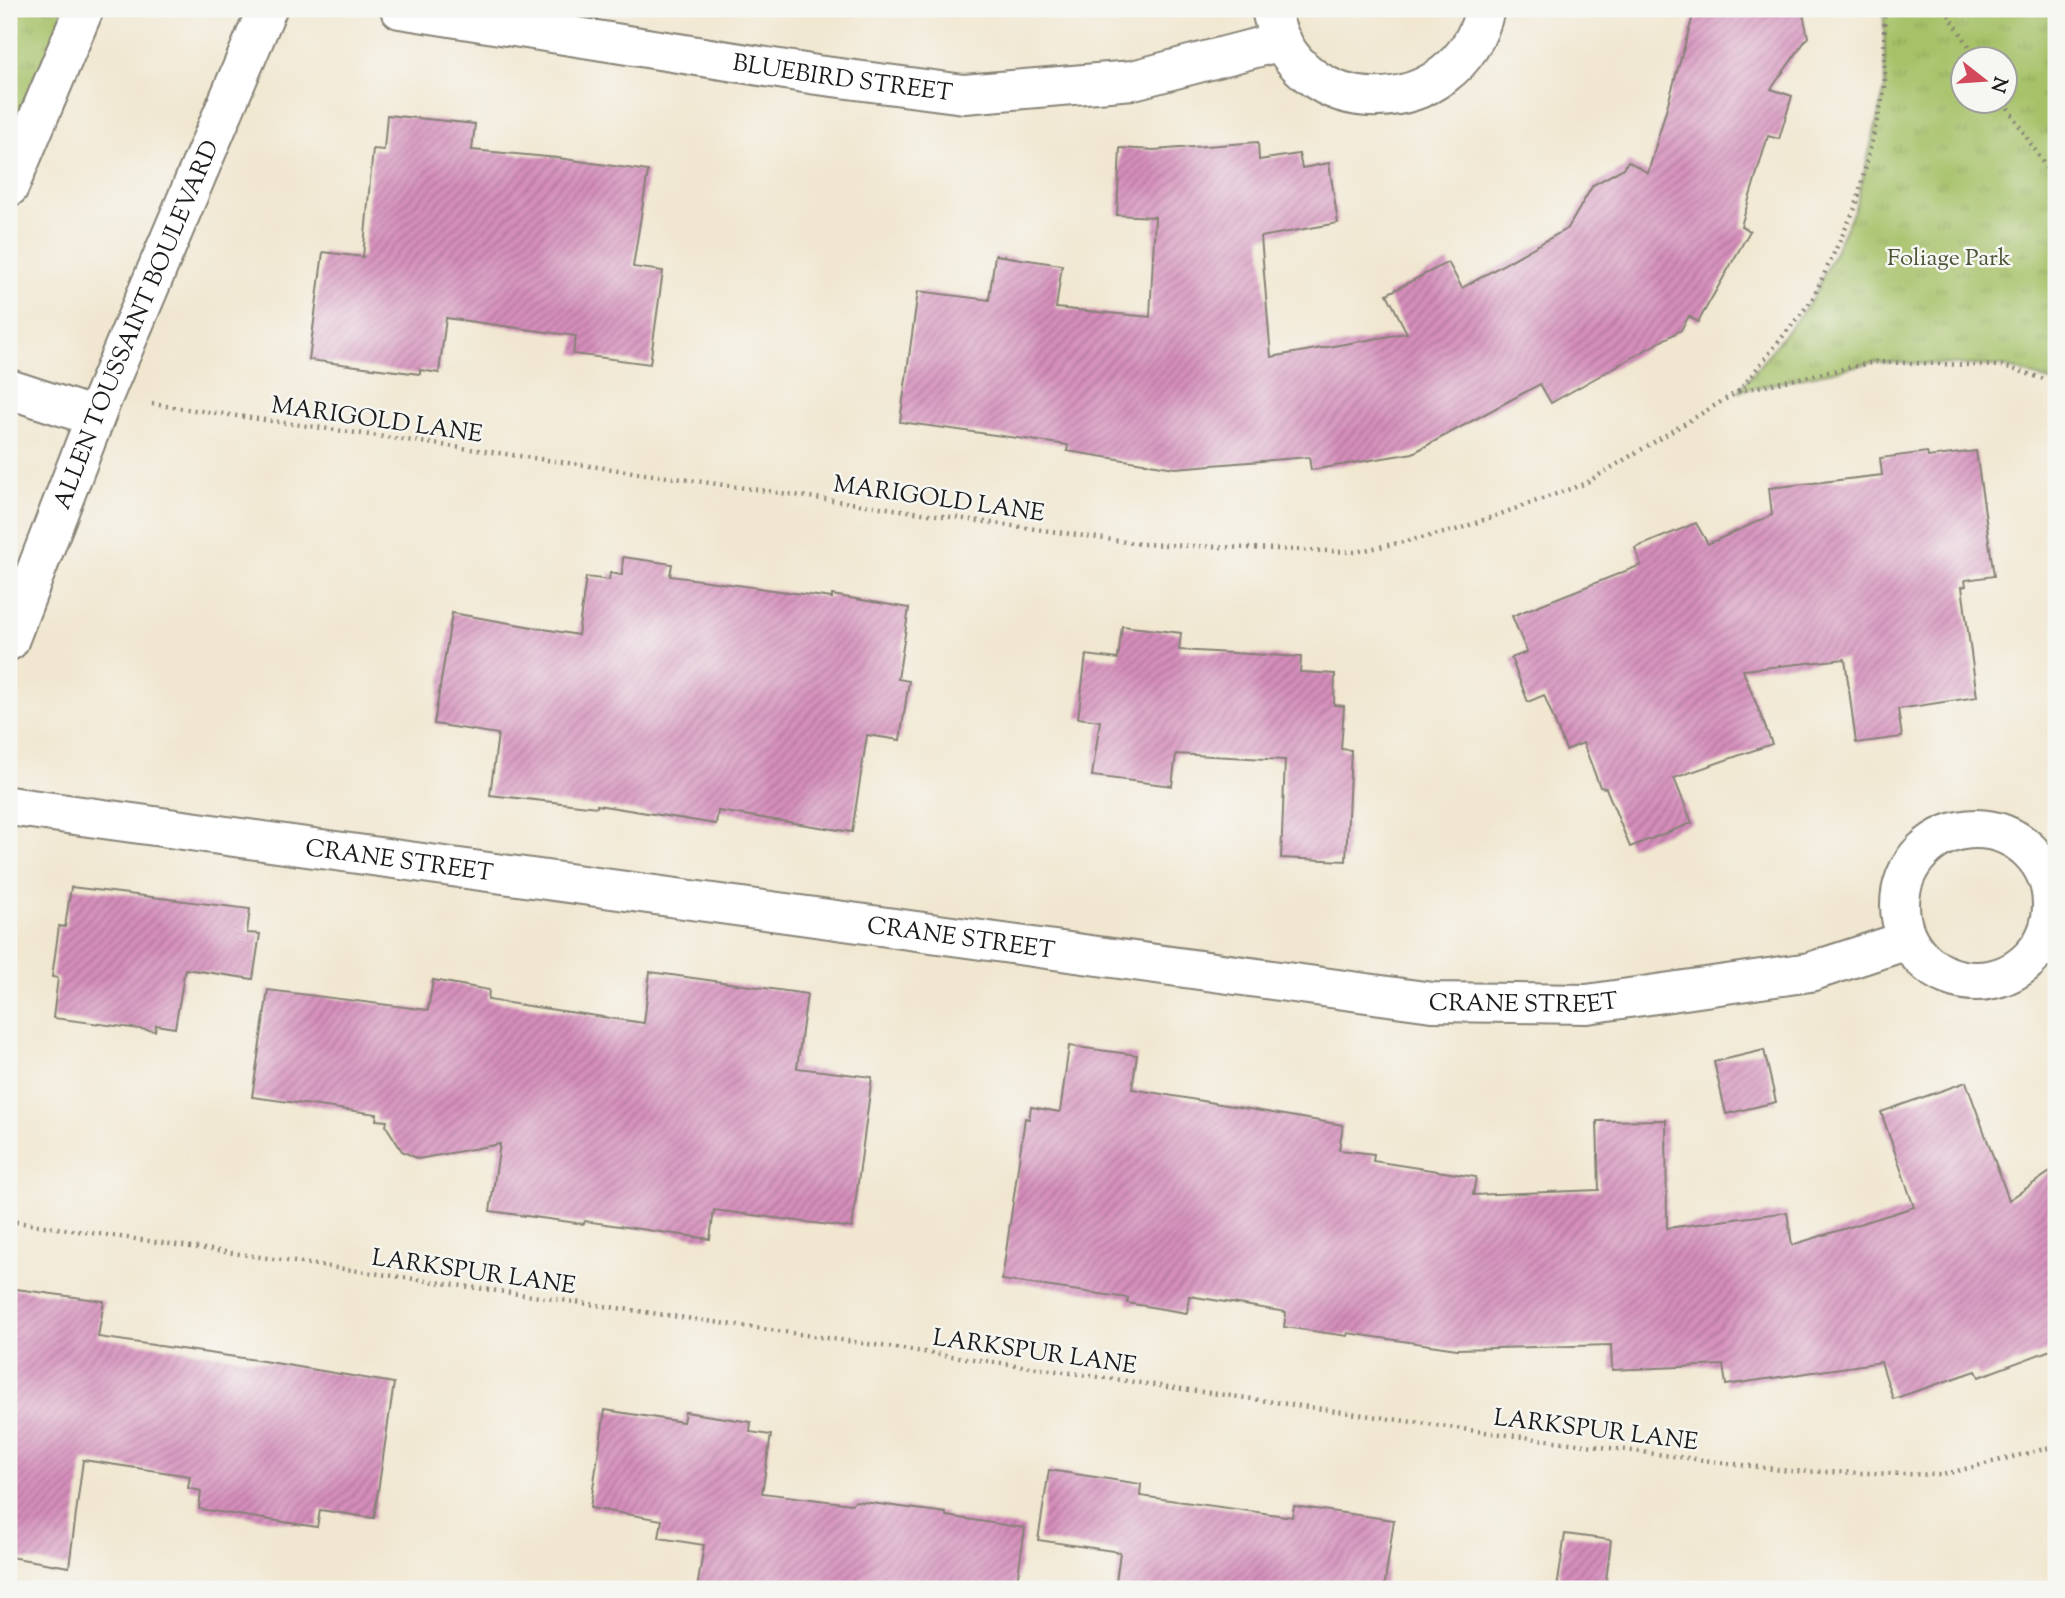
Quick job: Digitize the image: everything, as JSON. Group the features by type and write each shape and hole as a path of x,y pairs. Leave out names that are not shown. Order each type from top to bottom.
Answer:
{"street":[{"path":"9,187 84,9"},
{"name":"ALLEN TOUSSAINT BOULEVARD","path":"9,641 99,407 267,9"},
{"name":"BLUEBIRD STREET","path":"400,9 817,75 964,94 1133,80 1277,25 1292,58 1317,81 1351,96 1385,99 1420,90 1449,71 1472,44 1485,9"},
{"path":"9,388 99,407"},
{"name":"CRANE STREET","path":"9,806 1432,1002 1587,1004 1810,972 1908,940"}],"path":[{"path":"1739,391 1812,300 1856,206 1885,88 1884,9"},
{"path":"1945,9 1969,46"},
{"path":"2013,116 2056,183"},
{"path":"1739,391 1875,362 2004,366 2056,383"},
{"name":"MARIGOLD LANE","path":"99,407 1141,544 1356,552 1453,531 1584,484 1739,391"},
{"name":"LARKSPUR LANE","path":"9,1222 1455,1429 1789,1471 1941,1475 2056,1446"}],"green space":[{"path":"9,9 84,9 9,187"},
{"name":"Foliage Park","path":"1884,9 2056,9 2056,383 2004,366 1875,362 1739,391 1812,300 1856,206 1885,88"}],"building":[{"path":"1695,9 1802,9 1808,37 1771,89 1792,96 1779,139 1768,136 1741,226 1750,231 1698,322 1689,316 1681,330 1551,403 1540,384 1413,453 1311,470 1309,457 1175,468 1067,451 1068,445 900,422 918,291 989,300 995,255 1062,265 1056,308 1150,317 1155,217 1117,215 1120,148 1154,150 1258,142 1259,160 1299,154 1302,168 1329,163 1338,223 1261,237 1271,357 1407,333 1387,294 1448,262 1462,288 1568,228 1593,185 1624,168 1628,161 1648,173"},
{"path":"387,115 475,124 472,150 558,158 648,171 633,267 663,271 650,364 573,354 576,336 446,318 439,373 420,370 420,374 309,360 323,252 363,257 373,149 384,150"},
{"path":"1976,451 1994,576 1965,580 1966,586 1962,587 1977,697 1898,709 1902,737 1856,743 1845,659 1743,670 1772,744 1674,778 1692,823 1630,847 1606,788 1600,787 1583,743 1566,750 1544,695 1528,702 1511,658 1527,652 1512,616 1641,565 1635,548 1696,523 1708,544 1772,515 1769,488 1882,475 1880,458 1927,452 1928,457"},
{"path":"623,557 672,564 670,576 832,598 832,595 909,608 898,679 909,681 900,740 867,735 852,832 718,811 716,824 597,805 490,795 498,734 434,724 452,613 578,635 586,577 609,580 610,573 622,575"},
{"path":"1122,626 1181,633 1179,650 1301,657 1300,672 1335,674 1334,705 1344,706 1341,749 1351,750 1346,861 1281,858 1285,760 1176,754 1172,786 1092,776 1100,721 1078,718 1086,655 1118,659"},
{"path":"71,887 250,909 247,933 260,934 253,979 185,969 175,1028 156,1025 155,1031 53,1018 58,978 52,977 59,926 65,927"},
{"path":"650,972 807,994 797,1068 872,1077 852,1228 714,1210 710,1239 490,1211 500,1144 418,1159 402,1151 386,1126 387,1121 376,1120 377,1114 252,1097 268,990 428,1010 433,980 489,990 488,1000 644,1023"},
{"path":"1069,1046 1137,1055 1132,1089 1343,1125 1339,1150 1374,1154 1373,1161 1476,1177 1473,1195 1599,1190 1597,1121 1666,1120 1667,1228 1787,1212 1792,1245 1914,1207 1881,1112 1966,1082 2009,1200 2056,1168 2056,1348 1979,1377 1976,1371 1893,1399 1881,1362 1726,1385 1723,1365 1612,1370 1611,1345 1457,1349 1348,1333 1347,1336 1284,1327 1286,1312 1189,1296 1187,1313 1127,1303 1128,1298 1002,1280 1025,1118 1029,1119 1031,1107 1060,1112"},
{"path":"1764,1050 1776,1102 1726,1114 1714,1062"},
{"path":"9,1288 104,1301 98,1337 394,1383 374,1518 320,1510 317,1527 199,1509 201,1491 188,1488 190,1476 83,1460 69,1567 9,1557"},
{"path":"605,1410 683,1422 685,1412 751,1422 750,1432 771,1435 762,1493 851,1504 856,1501 946,1513 946,1516 1025,1528 1016,1589 697,1589 704,1545 659,1538 662,1520 590,1508"},
{"path":"1049,1470 1141,1484 1140,1496 1292,1517 1294,1506 1394,1520 1384,1589 1115,1589 1120,1552 1038,1540"},
{"path":"1565,1534 1611,1540 1605,1589 1557,1589"}]}
